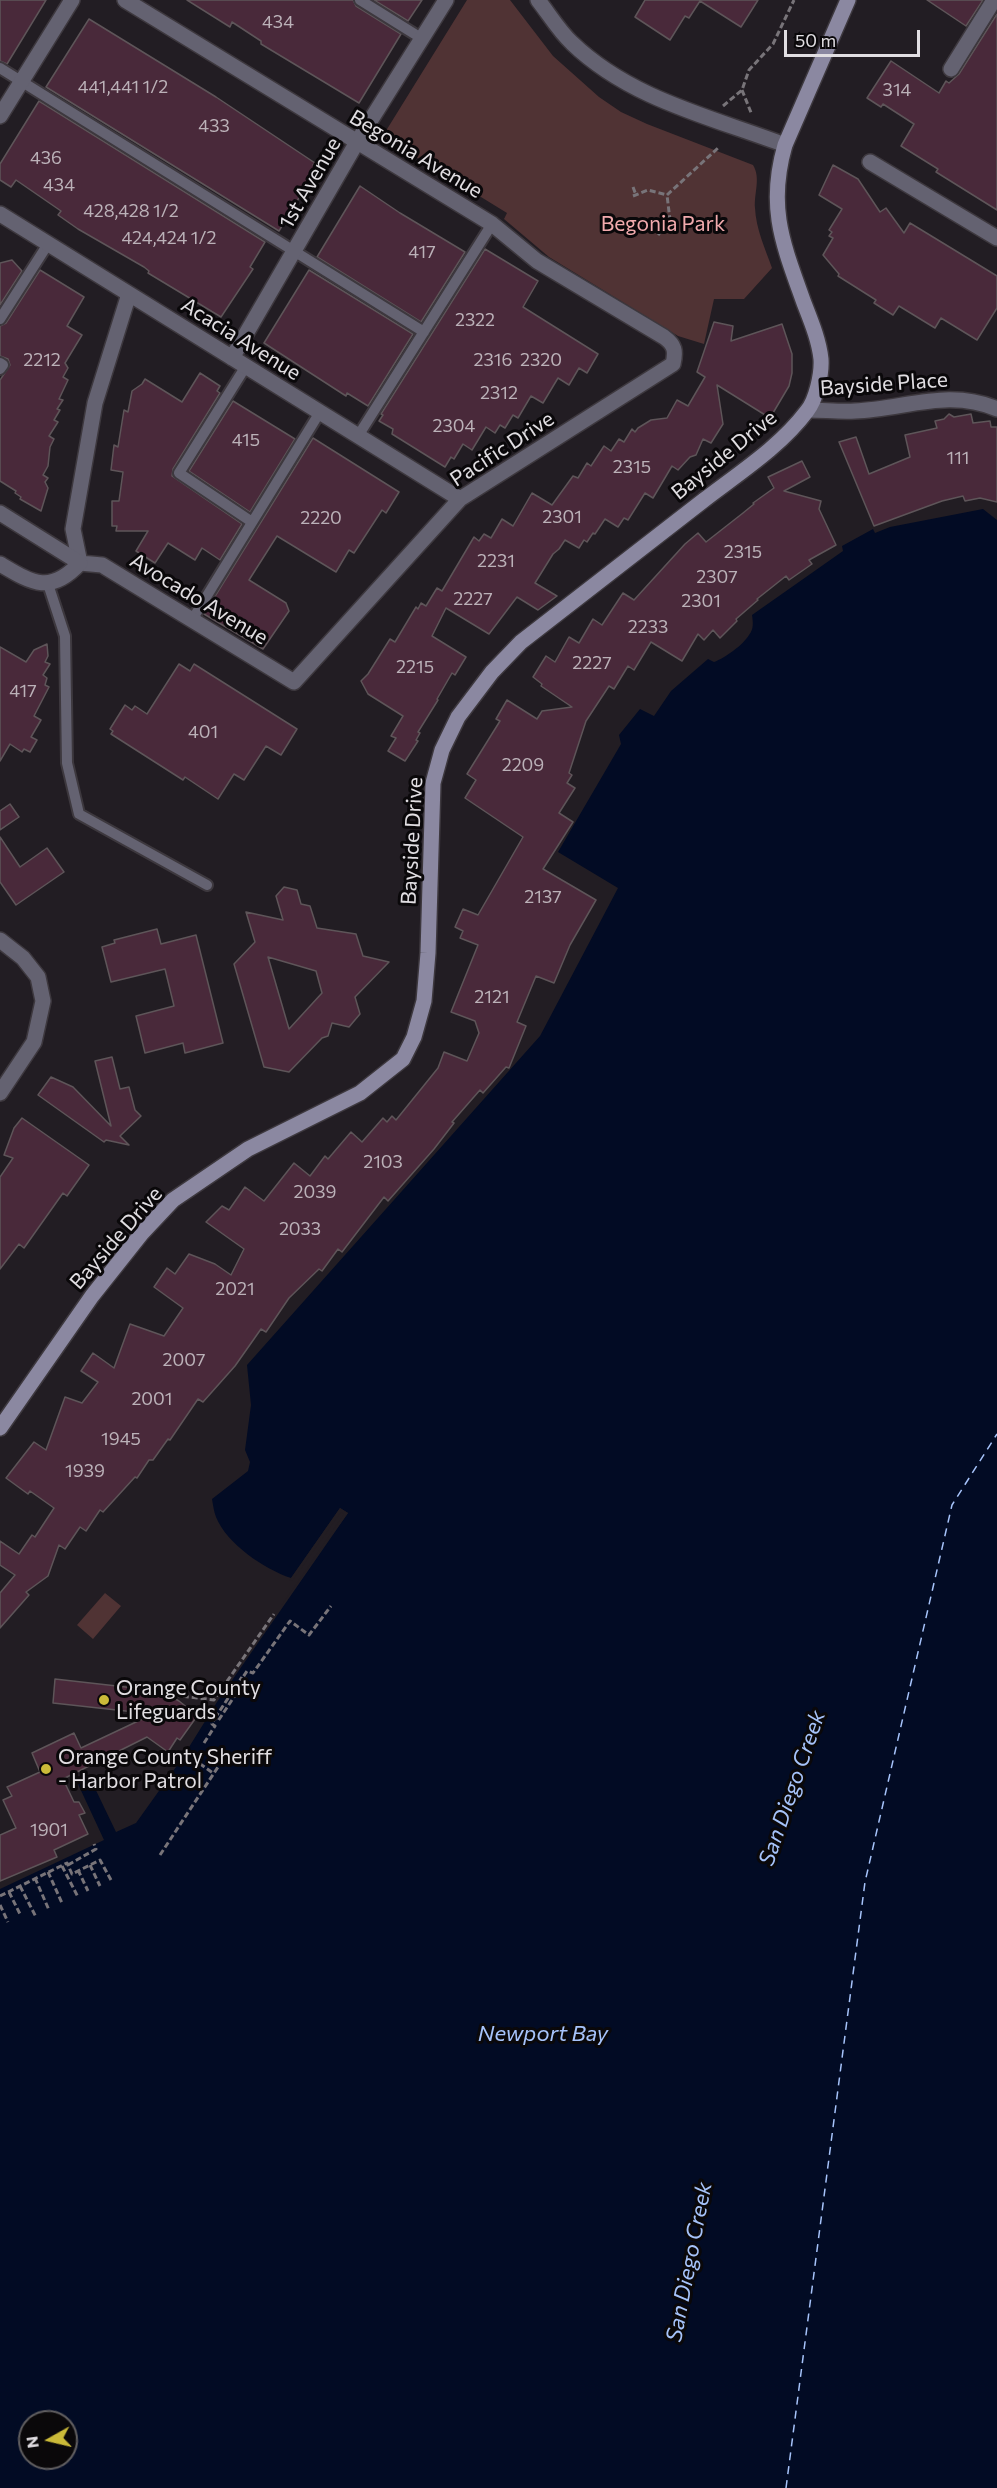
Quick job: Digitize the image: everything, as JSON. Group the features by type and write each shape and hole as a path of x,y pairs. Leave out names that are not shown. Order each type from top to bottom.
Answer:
{"main road":[{"name":"Bayside Drive","path":"0,1428 92,1296 142,1233 173,1200 248,1149 360,1093 386,1075 403,1059 414,1037 424,1001 433,783 442,750 458,717 492,672 521,642 770,449 809,410 817,386 821,360 814,330 786,253 777,219 776,191 779,166 785,145 848,0"},
{"path":"841,15 856,0"}],"street":[{"path":"0,116 72,0"},
{"name":"Begonia Avenue","path":"125,0 492,224 537,261 672,343 676,352"},
{"name":"1st Avenue","path":"232,358 357,142 446,0"},
{"path":"538,0 571,43 614,76 646,95 785,145"},
{"path":"951,69 994,0"},
{"path":"870,162 997,238"},
{"name":"Acacia Avenue","path":"0,214 460,499"},
{"path":"0,564 31,583 48,584 68,576 80,563 73,530 95,403 129,294"},
{"name":"Pacific Drive","path":"294,681 460,499 673,364 676,352"},
{"name":"Bayside Place","path":"809,410 855,411 957,398 997,409"},
{"name":"Avocado Avenue","path":"0,513 80,563 102,565 294,681"},
{"path":"0,940 23,958 38,977 43,1001 34,1042 0,1093"}],"lane":[{"path":"360,0 421,38"},
{"path":"0,68 424,332"},
{"path":"358,436 492,224"},
{"path":"0,319 48,244"},
{"path":"0,363 3,365 0,369"},
{"path":"246,366 179,473 252,522"},
{"path":"192,620 320,412"},
{"path":"48,584 65,636 67,763 79,814 207,885"}],"path":[{"path":"721,107 742,90 749,70 773,44 794,0"},
{"path":"742,90 761,136"},
{"path":"667,195 718,148"},
{"path":"633,187 634,195 648,190 667,195"},
{"path":"658,234 670,220 667,195"},
{"path":"204,1743 215,1726 212,1724 226,1700 247,1671 253,1673 290,1621 309,1635 331,1606"},
{"path":"156,1693 214,1700 274,1614"},
{"path":"215,1718 218,1720 246,1679 243,1677"},
{"path":"219,1694 226,1700"},
{"path":"185,1753 214,1773"},
{"path":"160,1855 218,1767"},
{"path":"0,1896 67,1863 68,1865 96,1849 94,1844"},
{"path":"68,1865 72,1874 100,1860 111,1880"},
{"path":"90,1865 100,1886"},
{"path":"62,1866 78,1897"},
{"path":"78,1870 88,1891"},
{"path":"48,1872 62,1903"},
{"path":"35,1878 49,1910"},
{"path":"20,1886 36,1917"},
{"path":"9,1892 21,1916"},
{"path":"0,1905 8,1922"}],"green space":[{"name":"Begonia Park","path":"467,0 510,0 553,56 599,97 621,112 753,165 757,175 755,208 757,223 772,268 744,299 714,299 704,344 678,336 549,257 504,219 507,213 385,138 384,134"},
{"path":"105,1593 121,1606 93,1639 77,1625"}],"water":[{"name":"Newport Bay","path":"983,509 997,520 997,2488 0,2488 0,1889 104,1840 78,1784 91,1780 116,1832 136,1823 348,1513 340,1508 291,1578 258,1562 237,1546 221,1527 215,1515 212,1499 248,1471 250,1462 245,1450 251,1405 247,1365 540,1036 618,888 558,852 621,744 619,735 640,709 654,716 671,691 708,659 714,662 738,647 752,630 752,615 843,551 842,546 873,529 875,533 890,527"}],"pier":[{"path":"340,1508 348,1513 281,1606 344,1514 341,1512 293,1580 289,1581"}],"building":[{"path":"0,0 46,0 7,64 0,61"},
{"path":"187,0 353,0 356,6 401,34 359,103 261,44 261,41 232,22 230,27"},
{"path":"374,0 422,0 408,21"},
{"path":"645,0 758,0 741,27 700,1 689,18 685,16 670,40 635,17"},
{"path":"927,0 983,0 966,26"},
{"path":"997,14 997,210 936,172 938,169 901,146 914,124 883,104 881,107 867,98 891,61 939,93 946,81 949,83 959,74"},
{"path":"89,19 216,97 315,163 313,165 317,168 279,231 46,87"},
{"path":"39,101 265,242 250,267 253,269 221,317 148,273 149,271 144,267 78,229 58,215 61,211 16,180 11,187 0,180 0,164"},
{"path":"833,165 858,179 880,212 886,208 904,233 910,223 997,276 997,308 977,340 941,318 935,328 899,306 893,315 874,303 876,300 838,276 839,274 823,255 833,238 829,236 832,232 829,230 842,209 819,195"},
{"path":"360,186 465,252 421,322 317,257"},
{"path":"485,249 538,281 523,307 598,354 587,373 579,368 569,385 558,378 543,403 531,396 518,418 513,415 505,428 500,425 495,433 486,427 472,450 463,444 454,459 451,457 445,467 392,434 393,429 379,421 383,415 381,414"},
{"path":"12,260 22,271 0,305 0,263"},
{"path":"40,270 84,297 67,326 82,335 65,363 68,368 63,377 68,380 59,399 63,400 57,409 60,410 54,420 58,422 49,436 54,439 50,447 48,466 43,475 48,478 45,482 48,488 41,511 20,499 16,491 0,481 0,380 10,365 8,359 0,356 0,326 6,323"},
{"path":"309,270 413,334 368,406 347,393 346,396 264,343"},
{"path":"714,322 733,326 731,341 782,324 792,354 792,373 789,386 770,418 717,385 723,424 711,443 703,439 696,455 690,457 678,470 672,466 653,498 645,493 628,520 624,518 618,527 605,519 595,534 593,533 587,542 584,540 579,548 565,540 553,554 535,583 557,596 538,610 517,597 489,634 446,608 432,636 466,657 455,675 452,673 418,732 420,733 416,740 418,741 405,761 388,751 396,738 391,736 403,716 368,694 361,681 390,639 395,642 416,607 418,609 421,603 426,606 437,588 442,591 474,537 479,541 484,534 491,538 502,519 513,526 532,493 552,505 573,476 578,478 587,463 591,466 604,446 611,451 619,439 624,442 632,429 635,432 651,420 667,418 677,400 688,406 705,377 697,372"},
{"path":"200,373 220,386 217,391 220,393 173,469 172,476 242,524 220,560 202,548 195,560 168,543 155,563 136,551 148,531 116,531 117,526 112,526 112,501 119,501 123,472 111,470 114,445 118,447 124,410 128,412 132,391 145,379 182,402"},
{"path":"233,401 295,439 250,512 189,471"},
{"path":"949,414 954,417 971,414 973,423 990,421 991,427 997,427 997,502 980,498 965,501 963,496 942,501 874,526 839,442 856,437 869,474 910,457 905,435 937,428 935,421 944,419"},
{"path":"313,438 399,492 386,513 382,510 354,553 349,550 336,572 277,536 249,580 286,603 289,611 263,649 204,614"},
{"path":"802,461 810,477 784,491 821,501 819,509 836,545 809,560 812,564 789,580 786,576 757,599 720,638 713,630 704,640 698,634 682,661 651,642 634,670 628,666 614,689 609,686 586,721 569,773 572,775 567,783 575,788 559,813 573,822 543,869 596,900 570,945 554,983 536,976 517,1022 526,1026 509,1068 506,1067 483,1093 480,1090 452,1122 454,1123 434,1149 388,1201 384,1197 342,1252 338,1249 322,1271 319,1269 289,1298 266,1332 261,1329 235,1366 203,1402 198,1399 170,1440 168,1439 153,1460 149,1460 137,1478 135,1477 103,1512 100,1510 86,1531 80,1527 65,1549 59,1545 48,1576 26,1592 29,1595 0,1628 0,1593 15,1575 0,1565 0,1541 19,1554 32,1535 35,1537 54,1508 30,1491 28,1494 6,1478 34,1442 46,1450 65,1397 82,1403 98,1382 81,1371 93,1353 114,1368 130,1324 164,1336 183,1308 154,1287 167,1268 175,1274 189,1254 215,1264 231,1275 244,1249 206,1222 222,1206 229,1210 245,1187 264,1201 294,1163 310,1176 325,1156 328,1159 351,1132 362,1142 383,1118 387,1122 392,1116 396,1120 438,1068 444,1052 467,1061 479,1033 475,1021 451,1012 478,945 460,938 463,931 455,927 463,909 478,915 523,837 465,798 476,780 467,774 500,721 496,719 507,700 537,719 542,711 572,707 541,686 542,684 533,677 546,656 555,662 569,637 579,643 593,619 602,625 623,593 634,600 685,544 698,533 706,542 774,488 768,477"},
{"path":"47,644 48,656 45,662 50,664 43,675 47,678 45,685 49,687 34,716 41,720 31,737 37,740 30,752 24,749 22,752 10,744 0,761 0,647 26,662 34,650"},
{"path":"179,664 190,671 194,664 297,729 281,755 266,746 244,780 234,774 218,799 185,777 183,780 111,734 113,731 110,729 125,705 132,710 135,706 147,714"},
{"path":"10,804 19,817 0,830 0,811"},
{"path":"0,837 20,867 47,848 64,872 16,905 0,882"},
{"path":"284,887 297,890 301,904 310,906 317,928 356,934 363,956 389,962 355,997 360,1014 349,1027 332,1023 328,1036 322,1038 289,1072 264,1067 234,964 255,942 246,912 283,920 276,896","holes":["268,957 316,971 322,993 289,1029"]},
{"path":"157,929 161,944 196,935 223,1043 185,1053 183,1043 145,1053 136,1016 174,1006 165,969 111,982 102,947 115,943 114,940"},
{"path":"112,1057 120,1089 129,1087 135,1110 141,1116 120,1136 129,1145 106,1140 104,1142 38,1095 51,1077 73,1087 111,1126 95,1061"},
{"path":"22,1118 89,1165 67,1196 63,1193 24,1248 19,1244 0,1269 0,1177 13,1158 4,1155 14,1128"},
{"path":"55,1679 161,1691 179,1701 203,1720 195,1719 180,1740 177,1738 168,1752 147,1737 63,1779 74,1802 79,1802 85,1813 79,1815 88,1834 54,1850 57,1857 0,1881 0,1835 16,1828 3,1800 12,1796 7,1787 40,1772 32,1753 74,1733 81,1748 153,1714 53,1703"}],"ferry route":[{"path":"786,2488 865,1882 952,1505 997,1434"}],"place":[{"name":"Orange County Lifeguards","path":"104,1700"},
{"name":"Orange County Sheriff - Harbor Patrol","path":"46,1769"}],"water label":[{"name":"San Diego Creek","path":"792,1788"},
{"name":"San Diego Creek","path":"689,2262"}]}
